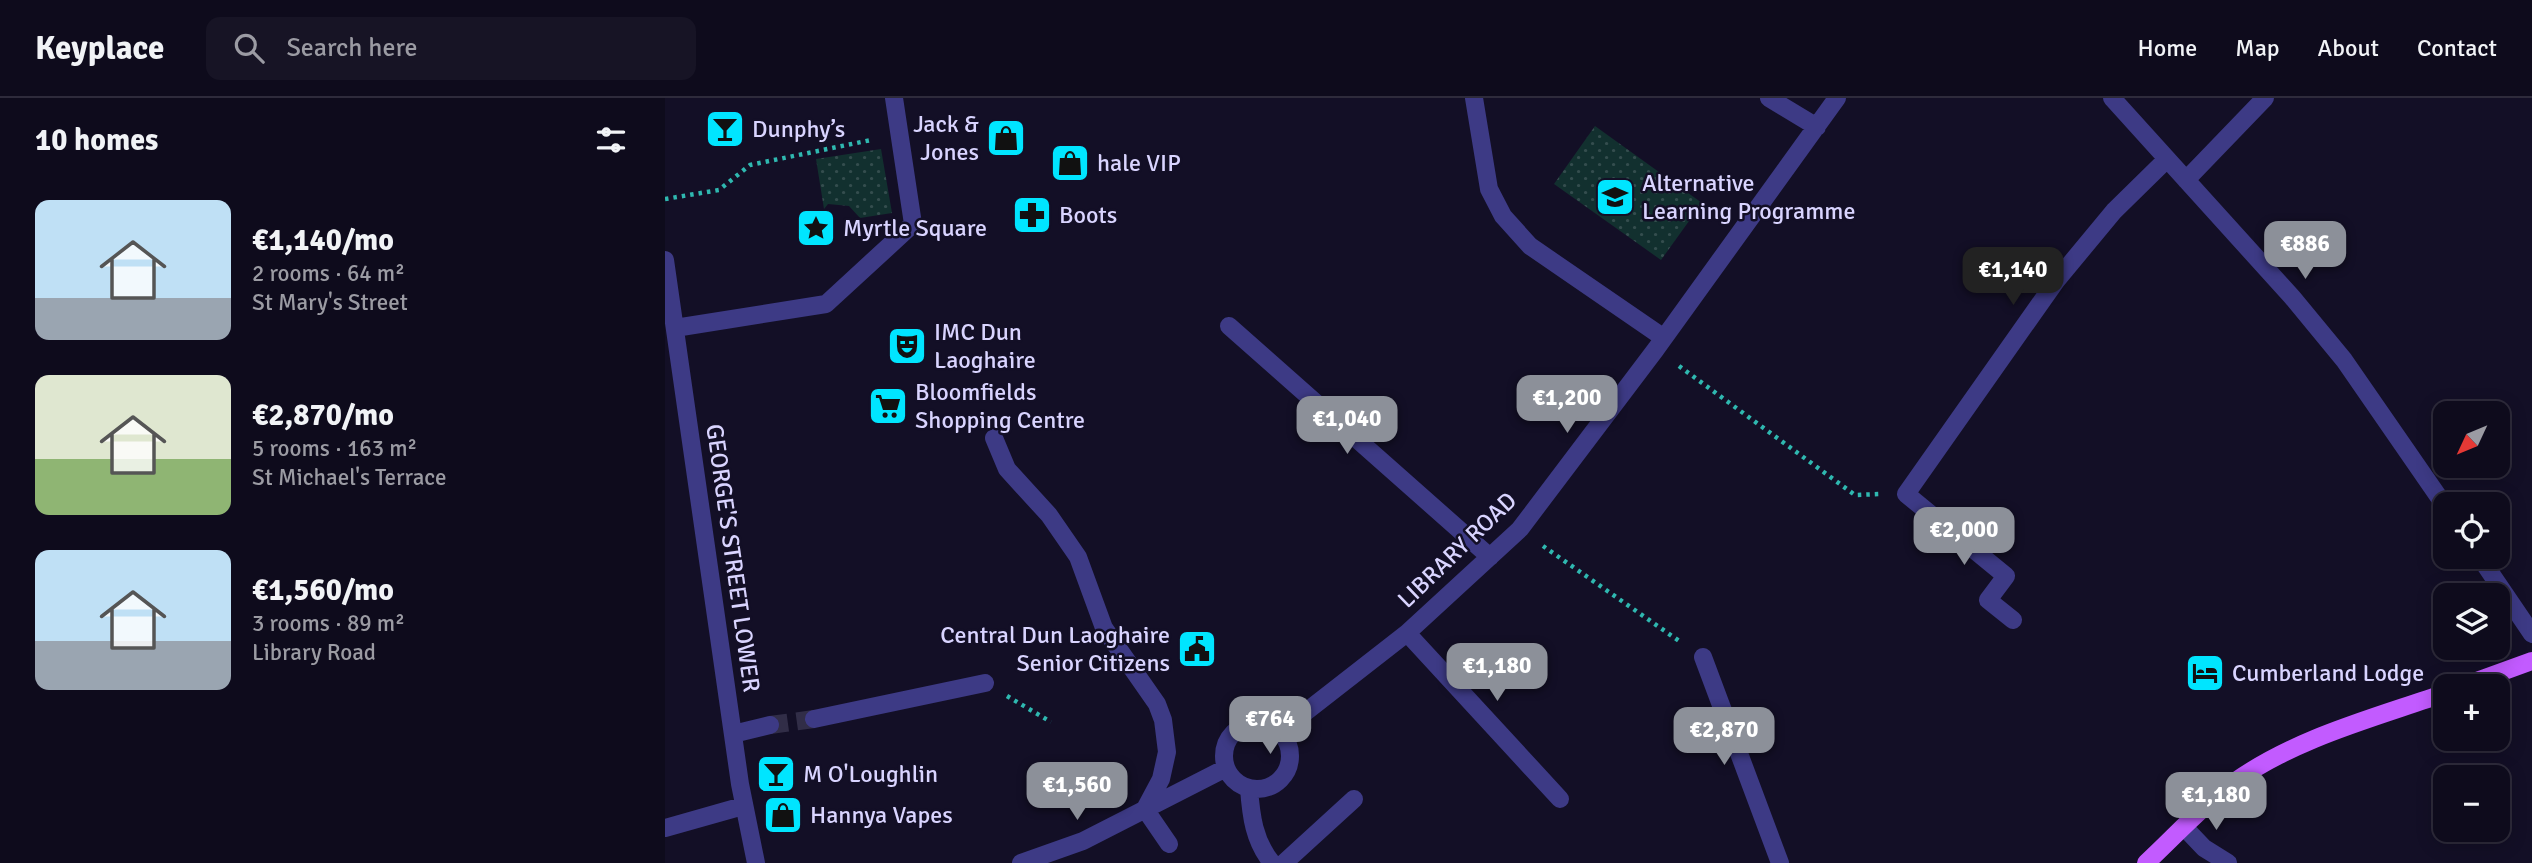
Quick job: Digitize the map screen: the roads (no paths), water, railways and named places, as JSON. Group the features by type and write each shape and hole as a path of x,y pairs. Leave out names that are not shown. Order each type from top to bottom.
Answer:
{"main road":[{"path":"2496,674 2532,661"},
{"path":"2146,863 2231,784 2260,765 2301,744 2433,697"}],"street":[{"path":"1474,98 1489,189 1503,216 1530,246 1660,343"},
{"path":"1769,98 1817,127"},
{"name":"LIBRARY ROAD","path":"1286,740 1289,725 1407,633 1520,529 1660,343 1837,98"},
{"path":"2112,98 2292,297 2344,360 2435,492"},
{"path":"2186,180 2265,98"},
{"path":"675,328 826,304 913,224 895,102"},
{"path":"2013,620 1988,600 2006,576 1906,494 2056,281 2114,211 2167,159"},
{"name":"GEORGE'S STREET LOWER","path":"665,260 667,295 675,328 743,806 755,863"},
{"path":"1229,326 1490,557"},
{"path":"994,438 1007,469 1049,515 1078,557 1104,628 1157,705 1163,720 1167,752 1161,779 1145,809"},
{"path":"2488,569 2532,634"},
{"path":"1407,633 1560,799"},
{"path":"1703,657 1780,863"},
{"path":"814,719 985,683"},
{"path":"1248,724 1269,726 1279,731 1286,740 1289,761 1280,780 1271,786 1249,788 1239,784 1226,768 1225,746 1230,737 1248,724"},
{"path":"733,734 770,725"},
{"path":"1021,863 1083,841 1226,768"},
{"path":"1249,788 1251,810 1261,849 1272,863"},
{"path":"1284,863 1354,799"},
{"path":"665,828 743,806"},
{"path":"1145,809 1169,844"},
{"path":"2184,827 2204,848 2228,863"}],"tunnel":[{"path":"770,725 814,719"}],"place":[{"name":"Dunphy’s","path":"725,129"},
{"name":"Jack & Jones","path":"1006,138"},
{"name":"hale VIP","path":"1070,163"},
{"name":"Alternative Learning Programme","path":"1615,197"},
{"name":"Boots","path":"1032,215"},
{"name":"Myrtle Square","path":"816,228"},
{"name":"IMC Dun Laoghaire","path":"907,346"},
{"name":"Bloomfields Shopping Centre","path":"888,406"},
{"name":"Central Dun Laoghaire Senior Citizens","path":"1197,649"},
{"name":"Cumberland Lodge","path":"2205,673"},
{"name":"M O'Loughlin","path":"776,774"},
{"name":"Hannya Vapes","path":"783,815"}]}
